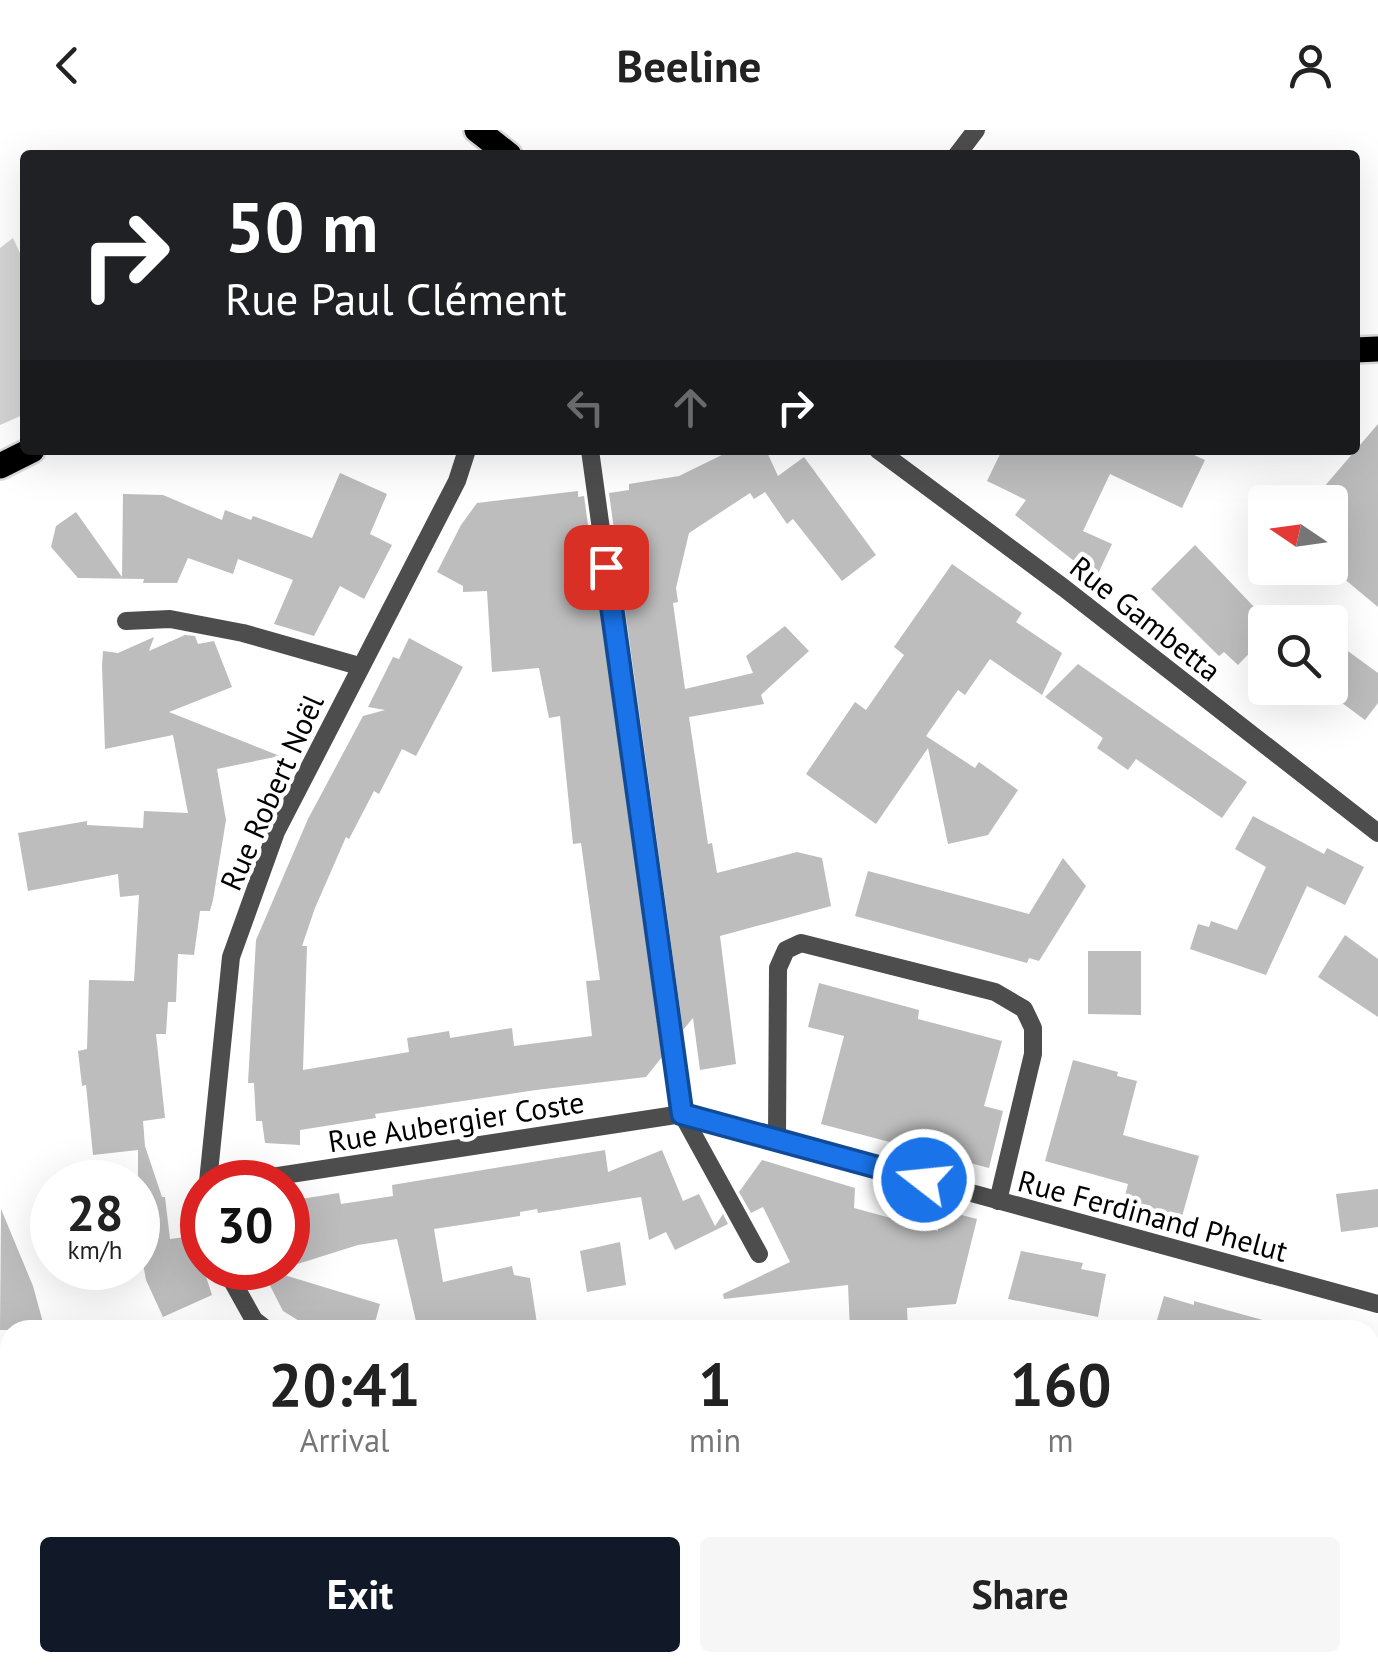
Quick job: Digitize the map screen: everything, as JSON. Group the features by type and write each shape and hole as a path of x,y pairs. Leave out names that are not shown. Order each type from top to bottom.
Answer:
{"main road":[{"path":"476,130 502,150"}],"street":[{"path":"961,150 976,130"},
{"name":"Rue Robert Noël","path":"210,1160 231,958 276,832 456,481 464,455"},
{"path":"591,455 682,1114 759,1254"},
{"name":"Rue Gambetta","path":"885,455 1064,588 1378,833"},
{"path":"126,621 170,618 244,633 359,666"},
{"path":"776,1139 778,968 786,950 801,943 995,992 1024,1009 1033,1028 1032,1054 998,1201"},
{"name":"Rue Ferdinand Phelut","path":"682,1114 1378,1304"},
{"name":"Rue Aubergier Coste","path":"310,1171 682,1114"},
{"path":"237,1290 254,1320"}],"shaded area":[{"path":"13,238 20,253 20,416 0,425 0,248"}],"building":[{"path":"1378,424 1378,607 1348,582 1348,485 1326,485 1351,455 1360,455 1360,445"},
{"path":"722,455 768,455 778,476 804,457 876,555 842,581 793,519 787,524 765,492 754,499 750,493 689,533 676,588 678,602 673,603 685,689 753,673 746,656 785,626 809,651 761,695 764,704 689,717 708,844 712,843 717,873 797,852 822,858 831,906 720,936 736,1064 700,1070 693,1018 683,1030 609,493 629,490 629,484 679,476"},
{"path":"1000,455 1194,455 1205,460 1182,508 1110,474 1083,531 1112,544 1096,578 1015,515 1026,500 987,481"},
{"path":"340,473 387,494 370,534 392,545 364,599 340,586 314,636 274,624 293,580 238,559 233,574 188,558 177,583 143,583 144,579 78,578 51,547 56,526 76,512 122,577 123,494 163,495 222,520 225,510 312,538"},
{"path":"578,491 578,497 584,496 662,1057 646,1077 375,1114 376,1118 300,1130 300,1145 265,1143 262,1121 256,1121 254,1083 248,1083 256,940 308,819 363,716 385,710 368,707 393,657 399,659 409,638 463,667 416,756 402,749 379,794 374,791 349,839 346,837 315,908 302,946 307,946 303,1070 409,1052 407,1038 449,1031 450,1038 512,1028 514,1046 592,1036 586,981 600,980 581,843 573,844 560,716 549,718 539,668 492,672 487,591 463,592 463,586 437,572 477,503"},
{"path":"1195,545 1252,605 1248,605 1248,655 1238,665 1224,652 1219,656 1151,589"},
{"path":"952,564 1022,613 1016,622 1062,653 1042,695 990,659 965,695 958,690 926,736 975,768 979,762 1018,790 988,835 948,844 928,748 876,824 806,774 855,702 866,710 904,655 894,647"},
{"path":"185,635 195,636 198,644 214,641 232,687 169,712 280,756 217,769 226,820 213,900 210,911 200,911 194,955 178,954 176,1002 168,1002 166,1034 156,1034 165,1118 143,1121 150,1160 138,1160 138,1150 93,1155 86,1085 82,1086 78,1051 87,1049 89,980 134,981 139,895 120,897 118,874 28,891 18,833 87,821 87,825 143,828 144,811 188,813 173,735 105,749 103,651 118,653 154,637 149,651"},
{"path":"1348,651 1378,673 1378,703 1365,720 1345,705 1348,705"},
{"path":"1078,664 1247,782 1222,818 1136,759 1128,770 1097,748 1103,738 1045,697"},
{"path":"1253,816 1324,854 1327,848 1364,867 1345,905 1307,886 1266,975 1190,949 1198,924 1209,927 1211,921 1237,930 1266,867 1235,849"},
{"path":"1063,858 1086,886 1039,961 1029,958 1027,963 855,916 868,871 1029,914"},
{"path":"1345,935 1378,959 1378,1017 1318,977"},
{"path":"1088,951 1141,951 1141,1015 1088,1014"},
{"path":"819,983 919,1010 918,1019 1002,1041 984,1106 1003,1111 989,1168 821,1124 844,1036 808,1027"},
{"path":"1073,1060 1137,1081 1123,1135 1199,1156 1181,1220 1123,1204 1128,1184 1045,1161"},
{"path":"605,1150 608,1172 662,1150 683,1201 699,1194 715,1226 723,1214 728,1224 675,1250 666,1232 649,1240 641,1197 538,1213 537,1209 520,1212 520,1216 434,1229 443,1282 512,1266 514,1275 530,1278 536,1320 416,1320 397,1239 358,1245 310,1260 310,1198 339,1193 341,1204 393,1196 392,1185"},
{"path":"762,1160 855,1188 854,1208 938,1231 938,1209 977,1219 956,1304 907,1308 908,1320 850,1320 848,1285 724,1299 723,1294 790,1262 763,1207 751,1213 739,1192"},
{"path":"1378,1189 1378,1227 1341,1232 1336,1194"},
{"path":"160,1191 165,1197 170,1239 180,1238 180,1290 210,1290 212,1295 163,1317 151,1290 160,1290"},
{"path":"1,1209 30,1279 30,1290 34,1290 42,1320 0,1320"},
{"path":"620,1242 626,1285 587,1292 580,1251"},
{"path":"1021,1251 1083,1263 1081,1269 1106,1274 1098,1317 1008,1299"},
{"path":"310,1283 380,1304 376,1320 298,1320 283,1311 272,1290 310,1290"},
{"path":"1164,1296 1263,1320 1157,1320"}],"route":[{"path":"606,567 682,1114 924,1180"}]}
